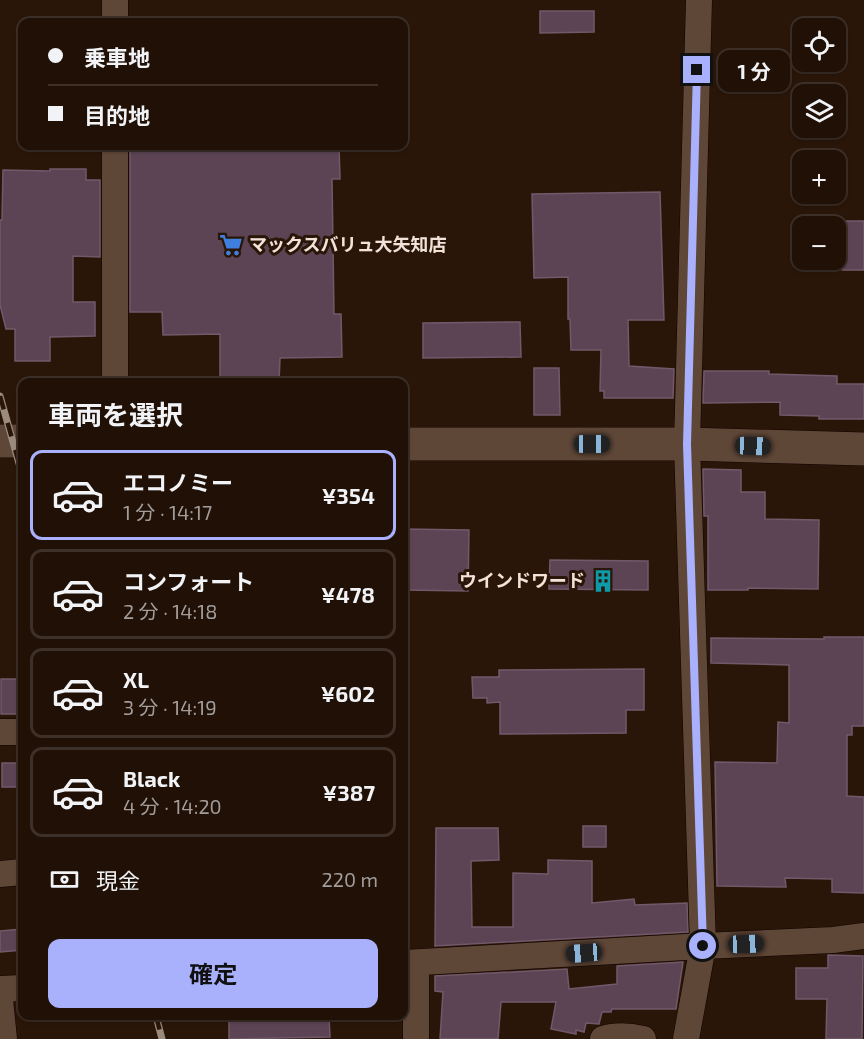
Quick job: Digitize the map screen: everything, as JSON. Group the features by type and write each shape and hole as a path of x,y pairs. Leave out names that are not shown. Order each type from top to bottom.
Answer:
{"street":[{"path":"115,0 115,18"},
{"path":"686,1039 703,946 687,444 699,0"},
{"path":"115,150 115,378"},
{"path":"0,441 18,441"},
{"path":"408,444 687,444 864,449"},
{"path":"0,732 18,732"},
{"path":"0,874 18,872"},
{"path":"416,1039 410,963 833,940 864,936"},
{"path":"0,989 18,988"},
{"path":"0,999 4,1039"},
{"path":"603,1039 617,1036 643,1039"}],"building":[{"path":"540,11 594,11 594,32 540,33"},
{"name":"マックスバリュ大矢知店","path":"130,150 339,150 340,179 332,179 334,314 341,314 342,357 280,358 279,378 220,378 220,334 163,335 162,312 130,312"},
{"path":"50,169 86,169 86,180 100,180 100,257 73,256 73,302 95,302 95,336 50,337 50,361 15,361 15,329 6,329 0,305 0,220 2,220 3,170 50,171"},
{"path":"660,192 664,320 628,320 629,366 674,369 673,398 604,398 604,391 600,391 601,350 571,350 568,277 534,278 532,194"},
{"path":"846,221 864,221 864,270 846,270"},
{"path":"520,322 521,357 423,358 423,323"},
{"path":"534,368 559,368 560,415 534,415"},
{"path":"704,371 769,371 769,374 837,376 837,384 864,384 864,419 819,419 819,416 780,415 780,402 703,403"},
{"path":"703,469 741,470 741,492 765,492 765,519 819,520 818,589 708,590 708,516 704,516"},
{"path":"408,529 469,530 468,591 408,590"},
{"name":"ウインドワード","path":"550,560 648,561 648,590 549,589"},
{"path":"824,637 864,637 864,726 852,726 852,735 847,735 847,796 864,797 864,893 832,892 832,879 785,878 786,887 717,886 715,762 777,763 778,722 789,723 789,665 711,663 711,638 824,639"},
{"path":"644,669 644,710 626,710 626,733 500,734 500,702 487,703 487,698 473,698 472,677 499,677 499,670"},
{"path":"1,679 18,679 18,714 1,714"},
{"path":"2,763 18,763 18,787 2,787"},
{"path":"583,826 606,826 606,847 583,847"},
{"path":"436,828 498,828 499,860 471,861 472,927 513,927 513,873 548,874 548,860 592,861 592,903 634,899 635,905 687,903 688,932 435,946"},
{"path":"18,929 18,950 0,952 0,931"},
{"path":"828,955 863,956 862,1039 826,1039 827,999 796,999 796,968 828,968"},
{"path":"683,962 676,1009 612,1009 611,1012 602,1012 599,1024 586,1023 584,1032 576,1030 576,1034 551,1029 556,1002 501,1002 498,1039 440,1039 443,992 435,991 435,976 567,969 569,989 617,984 617,966"},
{"path":"229,1020 329,1020 330,1037 229,1039"}],"railway":[{"path":"0,396 18,460"},
{"path":"157,1020 162,1039"}],"place":[{"name":"マックスバリュ大矢知店","path":"231,245"},
{"name":"ウインドワード","path":"603,581"}],"route":[{"path":"697,70 687,444 693,690 703,946"}]}
